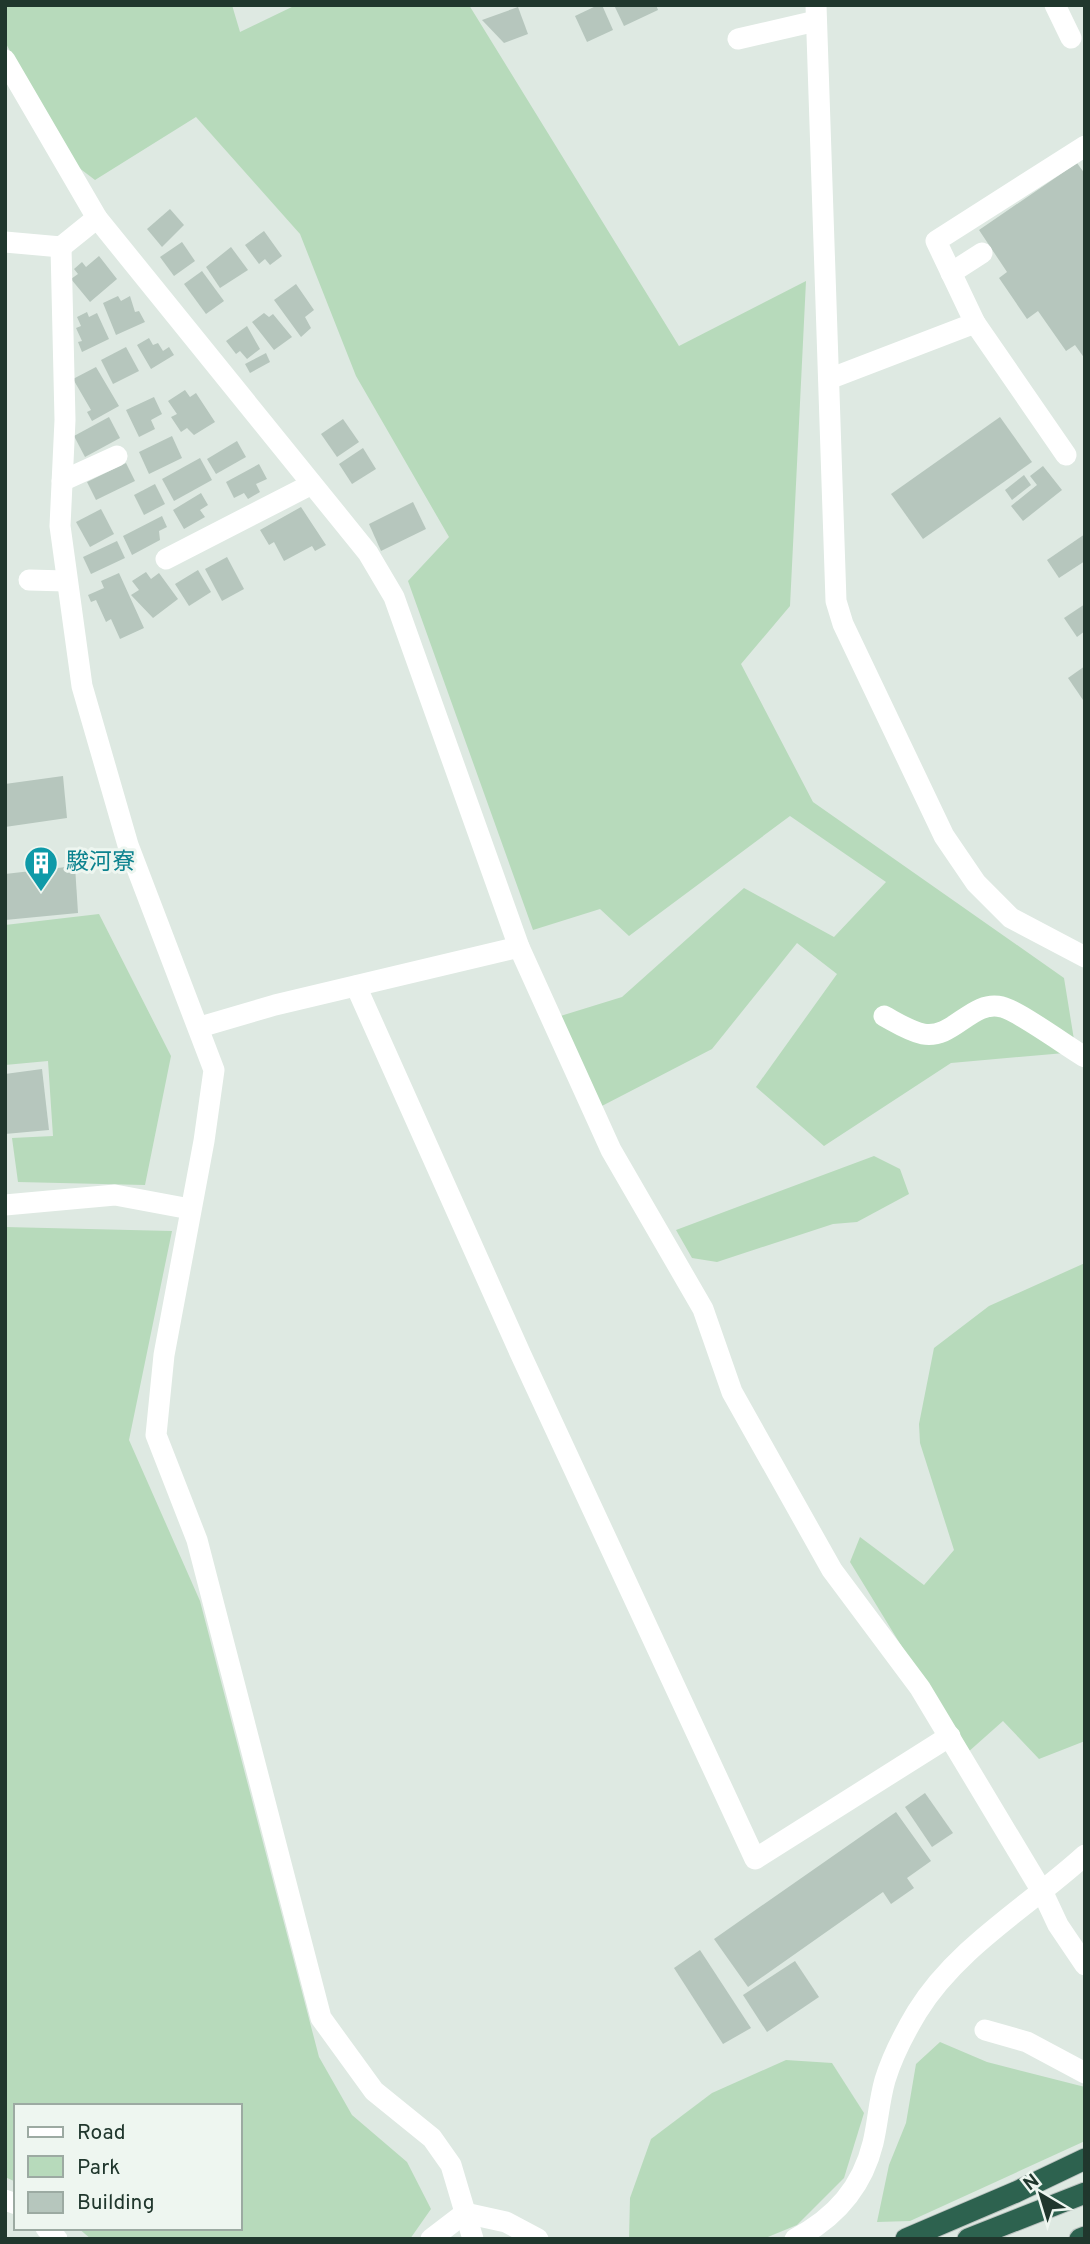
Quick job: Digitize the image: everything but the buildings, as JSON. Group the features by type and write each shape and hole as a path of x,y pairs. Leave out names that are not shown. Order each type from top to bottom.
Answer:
{"highway":[{"path":"906,2239 1085,2159"},
{"path":"968,2239 1085,2193"}],"street":[{"path":"1055,5 1071,38"},
{"path":"738,39 816,13 836,601 843,624 944,836 976,884 1010,918 1085,957"},
{"path":"5,60 97,218 368,553 394,597 519,947 611,1150 703,1309 732,1392 832,1570 920,1688 1043,1893 1058,1925 1085,1965"},
{"path":"1066,455 975,323 936,241 1085,146"},
{"path":"5,242 61,247 97,218"},
{"path":"61,247 65,420 60,526 82,686 99,754 128,845 200,1027 214,1070 164,1356 156,1435 197,1540 321,2018 374,2091 432,2138 451,2165 473,2239"},
{"path":"951,272 982,253"},
{"path":"829,379 975,323"},
{"path":"62,481 117,456"},
{"path":"166,559 312,484"},
{"path":"29,580 66,581"},
{"path":"200,1027 275,1005 519,947"},
{"path":"356,986 521,1354 755,1860 950,1736"},
{"path":"884,1016 907,1029 925,1035 941,1033 983,1008 1002,1007 1085,1057"},
{"path":"5,1205 115,1195 190,1209"},
{"path":"795,2239 840,2208 858,2183 873,2143 886,2077 917,2012 938,1983 965,1954 1085,1856"},
{"path":"985,2030 1027,2042 1085,2073"},
{"path":"431,2239 466,2213 506,2222 538,2239"}],"green space":[{"path":"5,5 232,5 240,32 296,5 469,5 679,346 806,281 790,606 741,664 813,802 1064,978 1076,1052 951,1063 824,1146 756,1087 837,974 797,943 712,1049 598,1108 554,1018 622,997 744,888 834,937 886,882 790,816 629,936 600,909 533,930 408,581 449,537 356,376 300,234 196,117 95,180 74,164 5,42"},
{"path":"99,914 171,1056 145,1185 18,1182 12,1138 53,1136 48,1061 5,1065 5,925"},
{"path":"874,1156 900,1169 909,1194 857,1222 833,1224 717,1262 692,1258 676,1230"},
{"path":"5,1227 172,1231 129,1440 200,1601 319,2057 352,2115 407,2162 431,2209 410,2239 91,2239 80,2230 242,2230 242,2104 14,2104 14,2181 5,2177"},
{"path":"1085,1263 1085,1741 1039,1759 1003,1721 967,1753 850,1562 860,1537 924,1585 954,1550 920,1443 919,1424 934,1348 989,1306"},
{"path":"940,2042 987,2062 1085,2087 1085,2141 910,2221 877,2222 889,2165 906,2123 916,2064"},
{"path":"786,2060 832,2063 864,2113 844,2178 797,2225 763,2239 629,2239 630,2198 651,2139 712,2093"}],"place":[{"name":"駿河寮","path":"41,893"}]}
